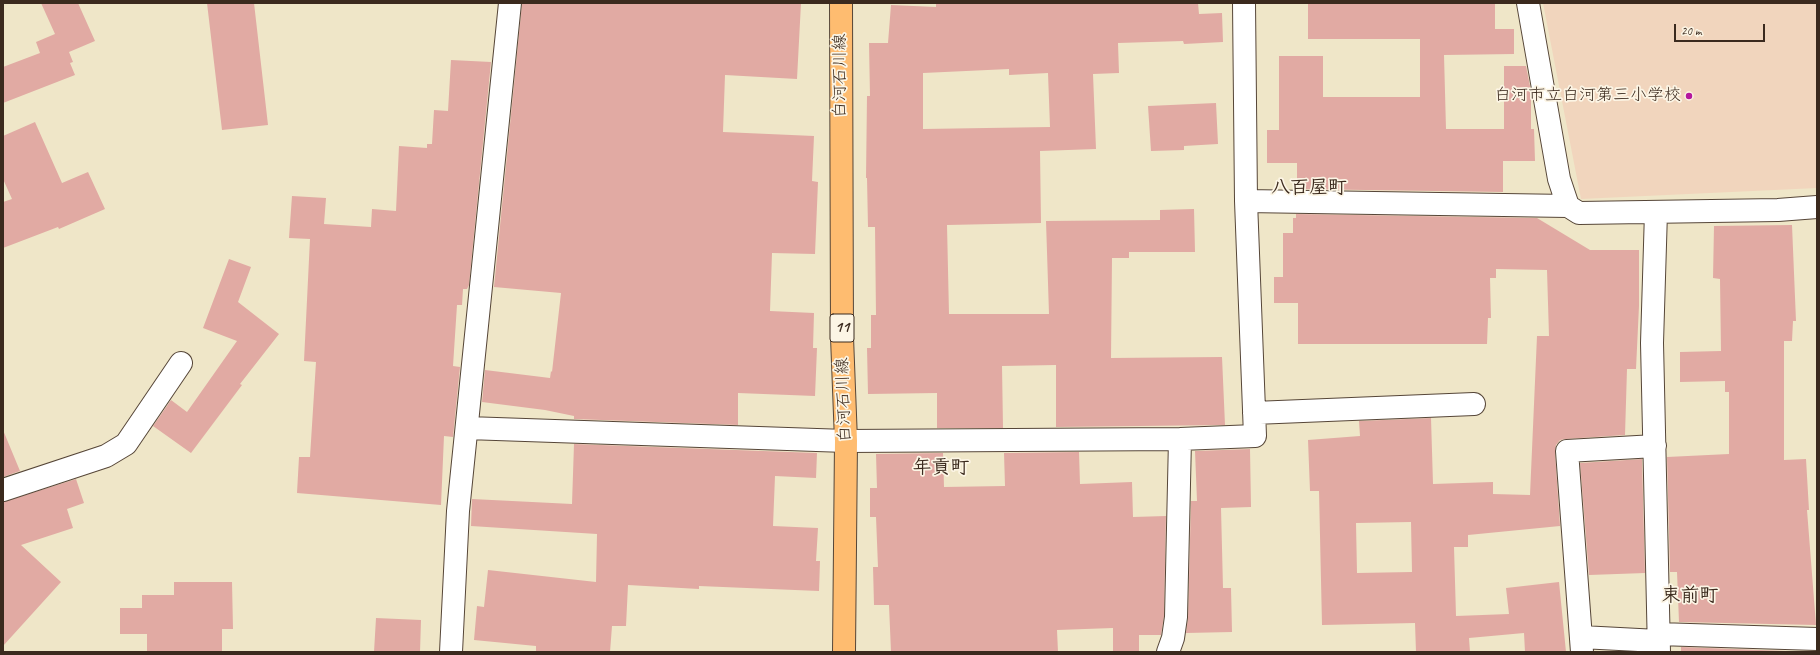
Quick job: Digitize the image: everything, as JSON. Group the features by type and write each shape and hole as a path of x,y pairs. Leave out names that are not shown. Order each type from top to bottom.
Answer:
{"main road":[{"name":"白河石川線","path":"841,3 842,337 846,441 844,652"}],"street":[{"path":"451,652 458,511 510,3"},
{"path":"467,428 846,441 1180,439 1255,436 1246,201 1244,3"},
{"path":"1528,3 1559,179 1568,206"},
{"path":"1246,201 1568,206 1579,213 1778,210 1817,207"},
{"path":"1656,212 1652,343 1658,642"},
{"path":"3,490 106,456 122,447 131,438 181,363"},
{"path":"1254,413 1474,404"},
{"path":"1168,652 1173,638 1176,617 1180,439"},
{"path":"1655,446 1568,451 1582,645 1817,639"}],"shaded area":[{"name":"白河市立白河第三小学校","path":"1543,3 1817,3 1817,188 1581,199"}],"building":[{"path":"41,3 78,3 95,41 69,52 73,62 70,63 75,75 3,103 3,67 40,53 36,42 55,34"},
{"path":"207,3 254,3 268,125 222,130"},
{"path":"522,3 801,3 797,79 725,75 723,132 814,136 812,181 818,182 815,254 772,253 770,311 814,313 813,348 817,348 815,396 738,393 738,425 574,419 574,416 545,410 482,402 485,370 550,378 551,371 552,372 561,293 494,287"},
{"path":"936,3 1198,3 1199,14 1222,13 1223,42 1184,44 1183,41 1118,43 1119,73 1093,74 1096,149 1040,151 1041,223 947,225 949,314 1049,314 1046,221 1160,220 1160,210 1194,209 1195,252 1129,252 1129,258 1112,258 1111,358 1222,357 1225,425 1056,427 1056,365 1002,366 1003,428 937,428 937,393 868,394 867,348 871,348 871,315 876,315 875,227 868,227 866,178 867,96 870,96 869,43 888,43 891,5 936,7","holes":["1009,69 1009,75 1048,73 1050,127 923,129 923,73"]},
{"path":"1308,3 1495,3 1495,29 1514,29 1514,54 1444,55 1446,129 1504,129 1504,66 1526,66 1531,91 1531,129 1534,129 1535,161 1503,161 1503,192 1297,189 1297,163 1267,163 1267,130 1279,130 1279,56 1323,56 1323,97 1420,97 1420,39 1308,39"},
{"path":"451,60 491,62 469,285 467,289 463,289 462,305 457,305 453,366 460,367 453,437 444,436 441,505 297,493 299,457 310,457 316,362 304,361 310,239 289,238 292,196 326,198 324,224 371,227 372,209 396,211 399,146 427,148 427,144 432,144 434,110 448,111"},
{"path":"1216,103 1218,144 1184,146 1184,150 1151,151 1148,106"},
{"path":"35,122 62,183 88,172 105,209 59,229 58,227 3,248 3,202 12,199 3,179 3,136"},
{"path":"1296,214 1537,218 1590,250 1639,250 1639,306 1636,369 1627,369 1625,435 1566,439 1560,440 1556,445 1555,452 1560,526 1468,535 1468,547 1454,547 1456,616 1509,614 1506,588 1559,582 1566,652 1525,652 1524,633 1469,638 1470,652 1416,652 1415,623 1322,625 1319,491 1310,491 1308,440 1360,436 1359,421 1431,418 1433,484 1493,482 1493,494 1530,495 1537,336 1549,336 1547,270 1496,269 1496,278 1490,278 1491,318 1488,318 1487,344 1298,344 1298,303 1274,303 1274,277 1283,277 1283,233 1293,233 1293,218 1296,218","holes":["1411,522 1412,572 1357,573 1356,523"]},
{"path":"1792,225 1796,321 1793,321 1792,341 1784,341 1784,460 1806,459 1809,510 1807,510 1816,625 1679,622 1677,572 1670,572 1667,457 1729,454 1729,392 1725,392 1725,381 1680,382 1680,352 1721,351 1720,279 1713,278 1714,226"},
{"path":"229,259 251,267 238,302 279,334 240,384 242,385 191,453 153,426 171,400 187,412 237,341 203,328"},
{"path":"3,430 20,471 3,477"},
{"path":"574,444 817,453 816,478 775,476 773,526 818,528 816,561 820,561 819,591 699,586 699,589 628,585 626,626 612,626 610,652 536,652 536,646 474,640 477,606 484,607 488,570 596,582 597,534 471,526 472,499 572,504"},
{"path":"1250,449 1251,507 1221,508 1223,588 1231,588 1232,632 1186,633 1188,617 1191,501 1197,501 1195,451"},
{"path":"1079,452 1080,484 1132,482 1133,517 1166,516 1164,616 1161,635 1139,635 1139,652 1113,652 1113,628 1057,630 1058,652 891,652 889,605 874,605 873,567 878,567 876,517 870,517 870,488 877,488 876,454 943,453 944,487 1005,486 1004,453"},
{"path":"1642,459 1645,573 1589,575 1580,463"},
{"path":"76,479 84,503 67,509 73,528 21,545 61,582 3,646 3,502"},
{"path":"174,582 232,582 233,629 222,629 222,652 147,652 147,634 120,634 120,608 142,608 142,595 174,595"},
{"path":"376,618 421,620 420,652 374,652"},
{"path":"1681,647 1787,651 1787,652 1681,652"}],"place":[{"name":"白河市立白河第三小学校","path":"1689,96"}],"district":[{"name":"八百屋町","path":"1309,188"},
{"name":"年貢町","path":"941,468"},
{"name":"束前町","path":"1690,596"}]}
